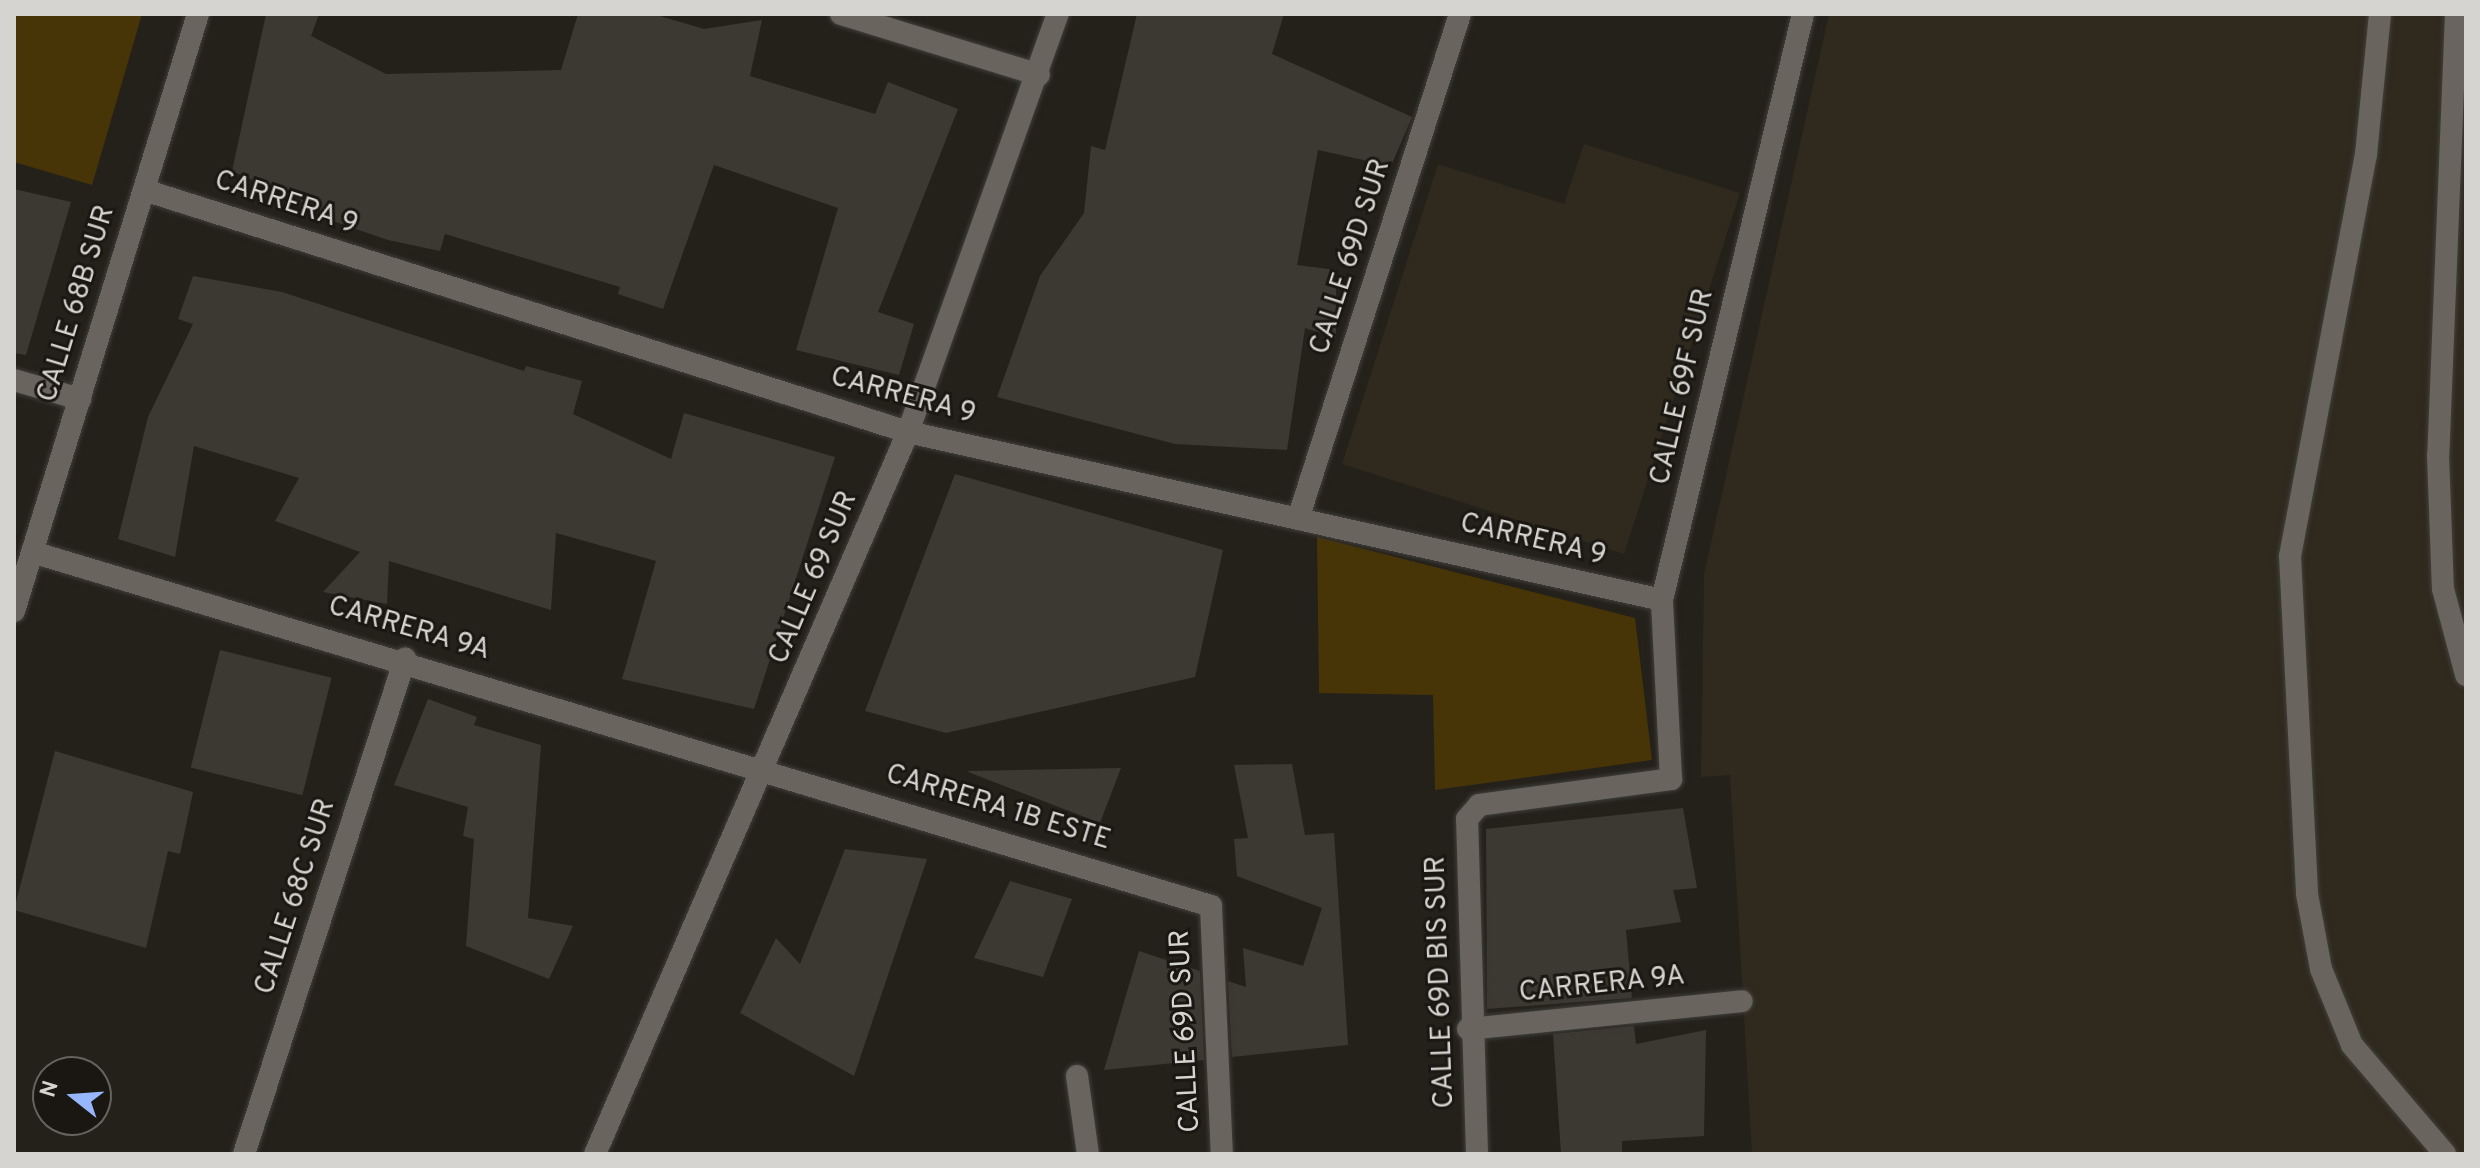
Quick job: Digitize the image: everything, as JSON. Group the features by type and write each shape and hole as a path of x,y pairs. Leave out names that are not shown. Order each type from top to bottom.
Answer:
{"street":[{"name":"CALLE 68B SUR","path":"14,611 198,14"},
{"path":"841,14 1039,75"},
{"name":"CALLE 69 SUR","path":"595,1154 767,768 908,432 1039,75 1058,14"},
{"name":"CALLE 69D SUR","path":"1298,519 1460,14"},
{"name":"CALLE 69F SUR","path":"1472,810 1671,779 1662,600 1803,14"},
{"path":"2380,14 2366,154 2290,556 2307,894 2321,969 2352,1045 2445,1154"},
{"path":"2456,14 2438,455 2443,589 2466,675"},
{"name":"CARRERA 9","path":"144,190 908,432 1662,600"},
{"path":"14,380 80,399"},
{"name":"CARRERA 9A","path":"32,552 405,659 767,768"},
{"name":"CALLE 68C SUR","path":"244,1154 405,659"},
{"name":"CARRERA 1B ESTE","path":"767,768 1211,906"},
{"name":"CALLE 69D BIS SUR","path":"1472,810 1467,819 1468,1029 1477,1154"},
{"name":"CALLE 69D SUR","path":"1211,906 1222,1154"},
{"name":"CARRERA 9A","path":"1468,1029 1742,1001"},
{"path":"1077,1076 1088,1154"}],"shaded area":[{"path":"14,14 142,14 92,185 14,162"},
{"path":"1829,14 2466,14 2466,1154 1752,1154 1730,775 1701,777 1704,574"},
{"path":"1584,144 1740,193 1624,554 1342,464 1438,164 1564,204"},
{"path":"1317,537 1635,618 1652,760 1435,790 1433,695 1319,693"}],"building":[{"path":"266,14 319,14 311,36 386,74 561,70 578,14 653,14 704,29 762,20 750,76 875,114 888,82 958,109 878,312 914,324 899,375 796,350 838,208 714,165 663,309 618,294 620,287 445,234 440,251 388,240 321,217 323,211 232,171"},
{"path":"1137,14 1284,14 1272,54 1412,117 1391,166 1318,150 1297,265 1336,270 1336,338 1305,328 1287,450 1175,444 997,397 1040,276 1084,213 1091,146 1105,150"},
{"path":"14,189 71,202 26,355 14,353"},
{"path":"193,276 282,292 524,371 526,366 582,381 573,414 671,459 684,413 835,457 754,709 622,679 656,561 556,533 551,610 389,561 387,604 323,592 360,552 275,521 299,478 194,446 175,557 118,539 148,417 193,324 178,319"},
{"path":"955,474 1223,550 1195,677 946,733 865,711"},
{"path":"220,650 332,678 302,795 191,767"},
{"path":"428,699 477,717 474,725 541,745 528,918 573,926 549,979 466,946 474,839 463,836 468,807 394,785"},
{"path":"55,751 193,792 180,854 168,851 146,948 14,910"},
{"path":"1292,764 1305,835 1334,833 1348,1045 1232,1057 1228,981 1246,987 1243,948 1303,966 1322,908 1237,876 1234,839 1248,838 1234,765"},
{"path":"1121,768 1100,823 968,772 969,771"},
{"path":"1683,808 1697,888 1673,890 1681,922 1626,930 1632,998 1487,1009 1486,829"},
{"path":"845,849 927,859 854,1076 740,1013 776,938 800,964"},
{"path":"1010,881 1072,899 1043,977 974,958"},
{"path":"1139,951 1200,971 1204,1060 1104,1070"},
{"path":"1634,1026 1636,1044 1706,1030 1704,1136 1622,1141 1622,1154 1561,1154 1553,1034"}]}
